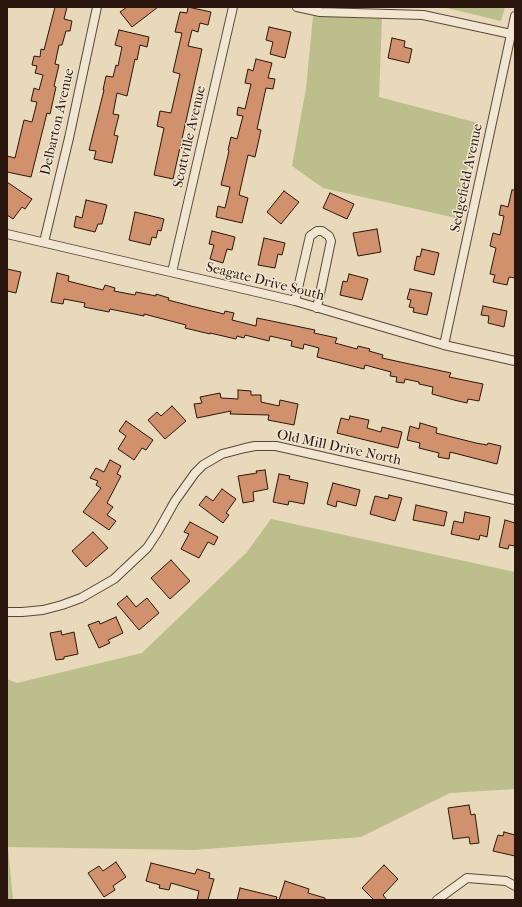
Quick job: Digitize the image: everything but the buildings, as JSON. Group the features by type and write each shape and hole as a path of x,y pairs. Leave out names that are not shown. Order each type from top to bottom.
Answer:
{"street":[{"name":"Delbarton Avenue","path":"44,242 98,7"},
{"name":"Scottville Avenue","path":"172,272 233,7"},
{"path":"296,7 320,12 422,15 511,34"},
{"name":"Sedgefield Avenue","path":"444,345 515,16"},
{"path":"295,301 310,236 317,231 322,231 329,236 331,241 317,308"},
{"name":"Seagate Drive South","path":"7,234 295,301 444,345 515,361"},
{"name":"Old Mill Drive North","path":"7,612 43,610 62,605 81,598 114,579 147,548 175,500 195,473 203,465 222,454 245,448 255,446 276,446 515,500"},
{"path":"437,900 467,878 506,881 515,886"}],"green space":[{"path":"435,7 505,7 501,21 447,8"},
{"path":"313,16 382,19 379,97 478,123 456,218 323,188 292,166 306,88"},
{"path":"271,519 515,572 515,789 450,793 361,837 194,850 8,847 13,900 7,900 7,679 17,683 142,653 247,552"}]}
